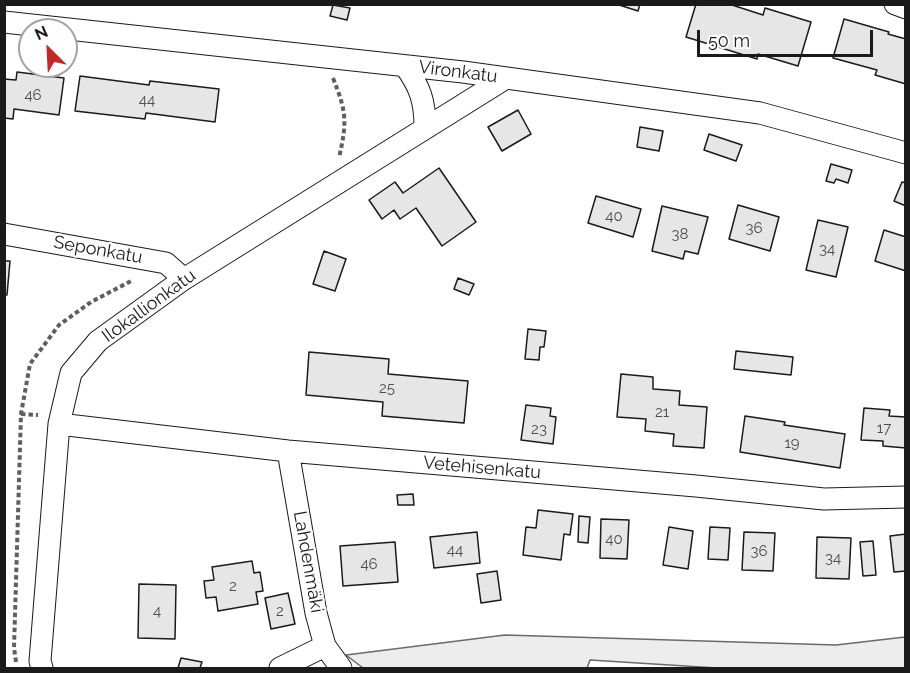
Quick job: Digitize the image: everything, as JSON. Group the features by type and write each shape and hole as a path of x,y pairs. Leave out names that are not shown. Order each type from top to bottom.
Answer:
{"street":[{"path":"895,4 906,8"},
{"name":"Vironkatu","path":"4,22 506,78 760,112 906,153"},
{"path":"405,66 418,86 425,110 425,127"},
{"name":"Ilokallionkatu","path":"42,669 40,661 59,424 71,373 98,341 184,279 506,78"},
{"name":"Seponkatu","path":"4,234 166,263 184,279"},
{"name":"Vetehisenkatu","path":"59,424 288,451 824,499 906,497"},
{"name":"Lahdenmäki","path":"288,451 316,613 325,646 341,669"},
{"path":"280,669 325,646"}],"path":[{"path":"324,57 343,102 346,128 338,161 348,156"},
{"path":"17,669 14,648 21,414 30,364 59,326 91,302 166,263"}],"shaded area":[{"path":"505,635 836,645 905,637 905,668 717,668 590,660 587,668 363,668 346,655"}],"building":[{"path":"616,4 640,4 638,11"},
{"path":"696,4 729,4 763,15 765,8 811,22 798,66 758,54 757,59 686,37"},
{"path":"333,5 350,8 347,20 330,16"},
{"path":"844,19 906,39 906,84 875,75 877,70 833,58"},
{"path":"17,72 18,78 64,78 59,115 14,109 13,119 4,118 4,79 16,80"},
{"path":"80,76 149,85 150,81 219,89 215,122 146,113 145,119 75,111"},
{"path":"518,110 531,134 502,151 488,127"},
{"path":"640,127 663,131 659,151 637,147"},
{"path":"709,134 742,145 736,161 704,150"},
{"path":"831,164 852,170 848,183 836,179 834,183 826,181"},
{"path":"439,168 476,222 442,246 416,208 400,219 394,210 382,219 369,200 395,182 403,193"},
{"path":"902,182 906,183 906,206 894,201"},
{"path":"596,196 641,209 633,237 588,223"},
{"path":"738,205 779,217 770,251 729,239"},
{"path":"662,206 708,217 698,254 685,251 683,259 652,251"},
{"path":"818,220 848,227 836,277 806,270"},
{"path":"884,230 906,237 906,271 875,261"},
{"path":"324,251 346,259 335,291 313,284"},
{"path":"4,261 10,261 7,295 4,295"},
{"path":"458,278 474,284 469,295 454,289"},
{"path":"528,329 546,331 544,347 540,347 539,360 525,359"},
{"path":"736,351 793,357 791,375 734,369"},
{"path":"309,352 389,359 388,374 468,381 464,423 382,416 383,402 306,395"},
{"path":"621,374 653,377 653,389 680,391 679,405 707,407 704,448 673,446 674,434 645,431 646,419 617,417"},
{"path":"526,405 551,408 550,416 556,417 553,444 521,440"},
{"path":"864,408 890,410 889,416 906,417 906,448 883,446 883,441 861,440"},
{"path":"745,416 785,422 784,425 845,434 840,468 740,452"},
{"path":"413,494 414,505 398,505 397,495"},
{"path":"538,510 573,514 570,535 564,534 561,560 523,555 526,527 536,528"},
{"path":"579,516 590,517 588,543 578,542"},
{"path":"601,519 629,520 627,559 600,558"},
{"path":"669,527 693,531 688,569 663,565"},
{"path":"710,527 730,528 728,560 708,559"},
{"path":"477,532 480,563 434,568 430,537"},
{"path":"744,532 775,533 773,571 742,570"},
{"path":"906,534 906,571 894,572 890,536"},
{"path":"817,537 851,538 849,579 816,578"},
{"path":"873,541 876,575 863,576 860,542"},
{"path":"395,542 398,582 343,586 340,546"},
{"path":"252,561 254,573 260,572 263,591 256,592 258,604 218,611 216,597 206,598 204,581 214,580 212,567"},
{"path":"497,571 501,600 481,603 477,574"},
{"path":"139,584 176,585 175,639 138,638"},
{"path":"288,593 295,624 271,629 265,598"},
{"path":"181,658 202,662 200,668 178,668"}]}
